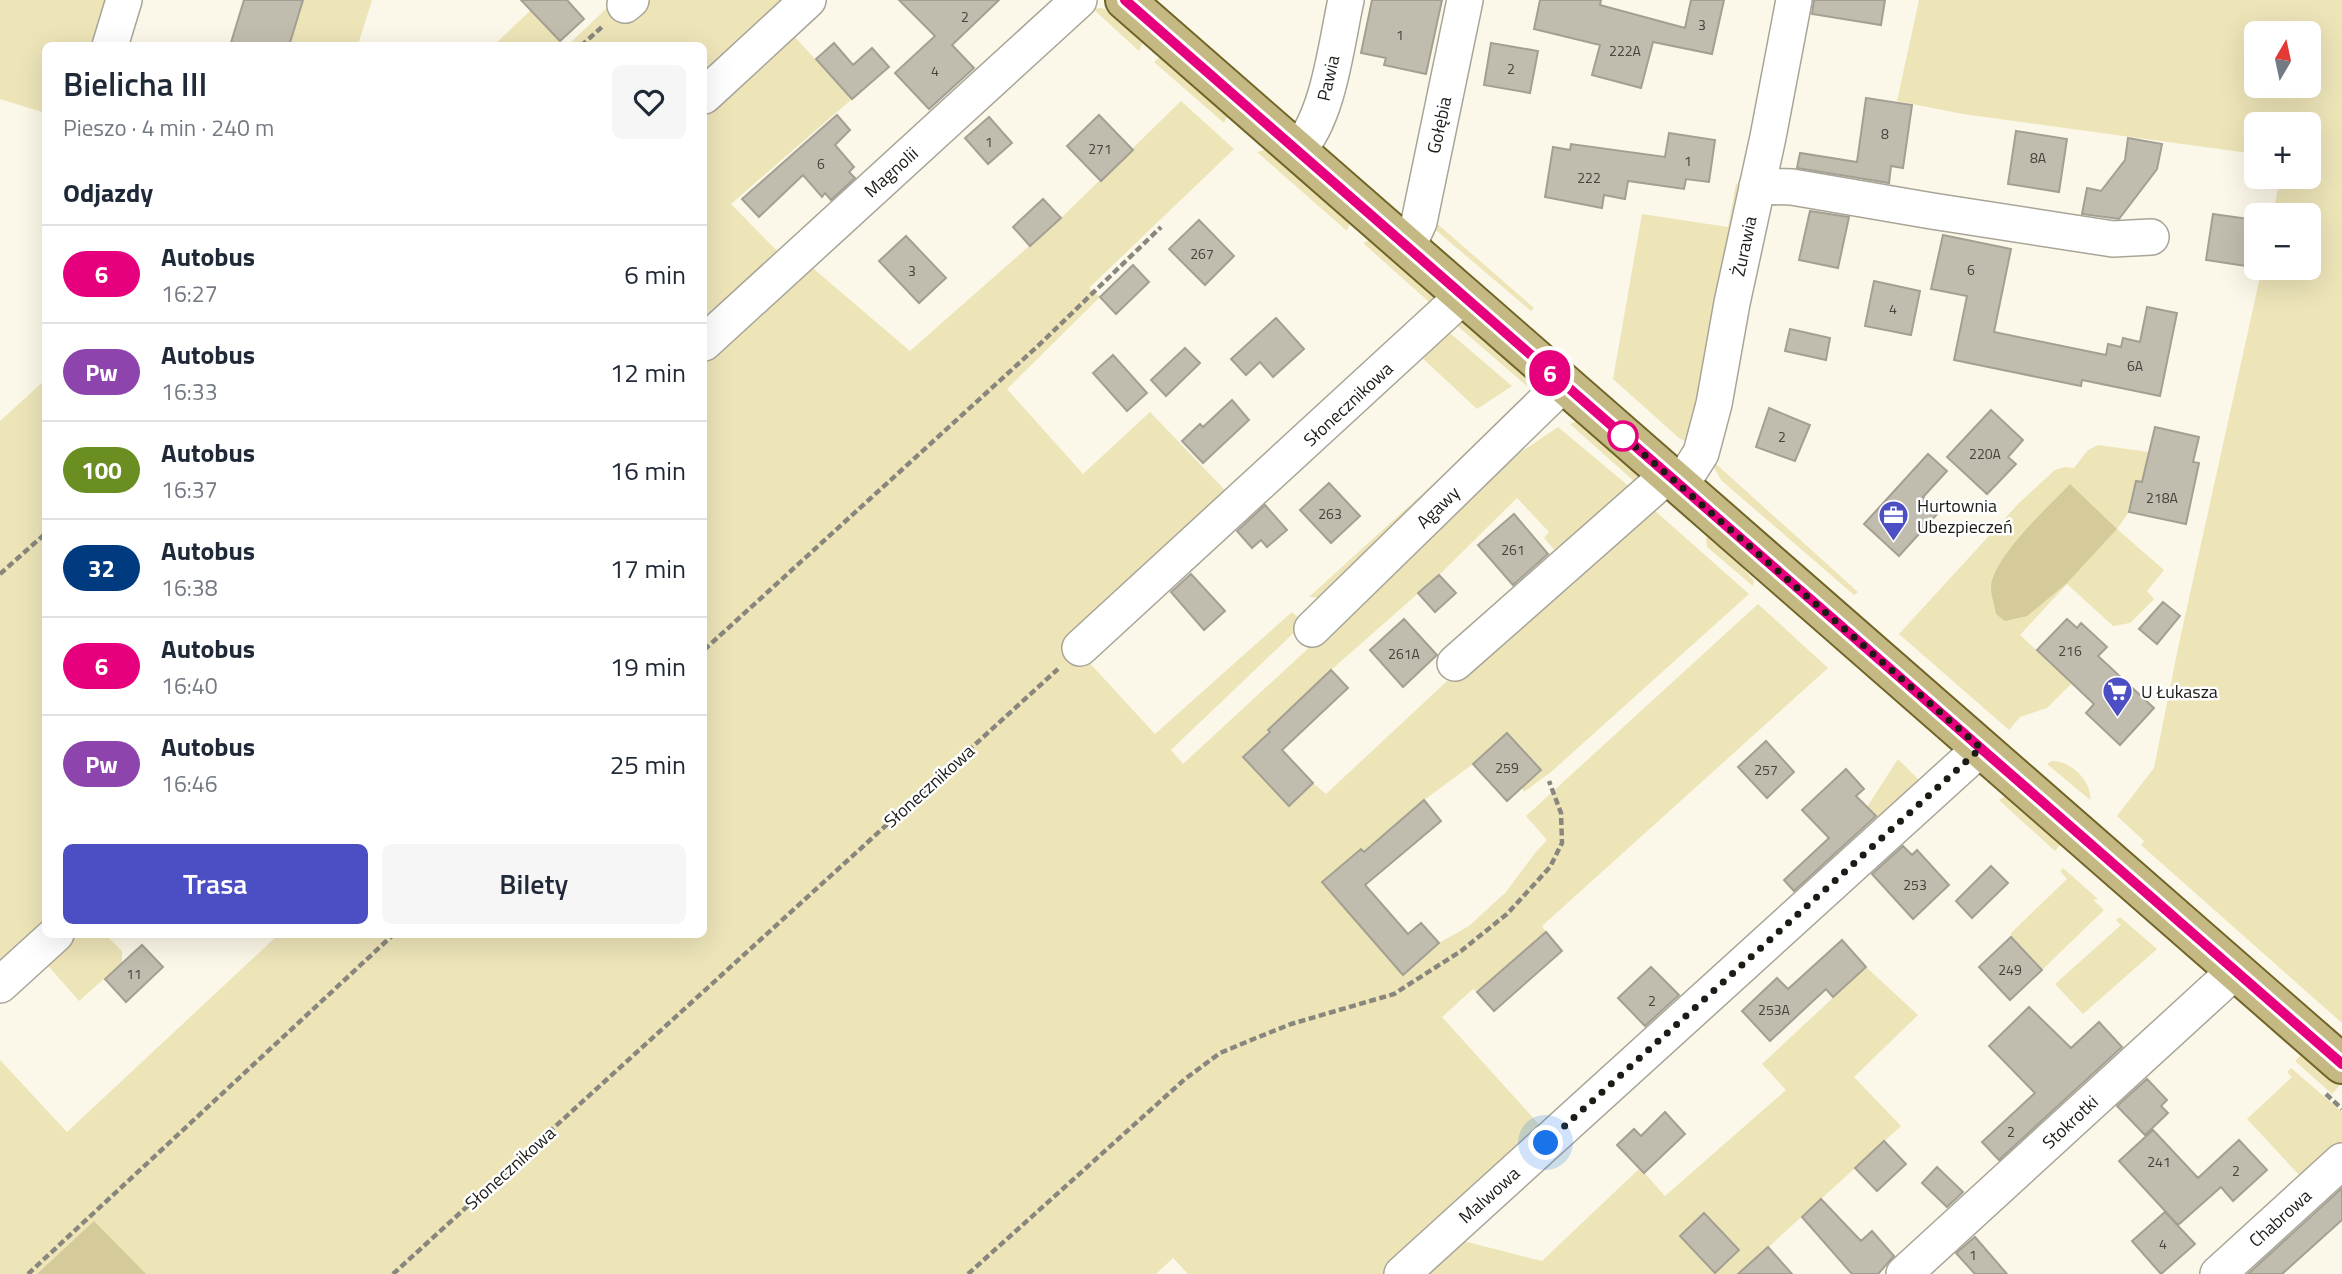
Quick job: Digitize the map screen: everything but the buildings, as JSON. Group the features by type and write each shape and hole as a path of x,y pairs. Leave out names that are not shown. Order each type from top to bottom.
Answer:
{"main road":[{"path":"1125,0 2342,1064"}],"street":[{"path":"111,42 124,0"},
{"path":"707,93 808,0"},
{"name":"Magnolii","path":"707,340 1079,0"},
{"name":"Pawia","path":"1297,151 1314,130 1346,0"},
{"name":"Gołębia","path":"1408,248 1419,222 1465,0"},
{"name":"Żurawia","path":"1455,663 1674,481 1701,453 1714,404 1794,0"},
{"path":"1757,186 1792,187 1945,214 2113,239 2151,237"},
{"name":"Słonecznikowa","path":"1080,648 1463,296"},
{"name":"Agawy","path":"1312,629 1563,384"},
{"name":"Malwowa","path":"1402,1274 1981,748"},
{"path":"0,985 52,938"},
{"name":"Stokrotki","path":"1904,1274 2235,971"},
{"name":"Chabrowa","path":"2218,1274 2342,1161"}],"path":[{"path":"707,647 1040,344 1161,227"},
{"path":"0,575 42,537"},
{"name":"Słonecznikowa","path":"393,1274 1080,648"},
{"path":"968,1274 1185,1079 1220,1053 1291,1024 1395,994 1461,951 1507,914 1550,867 1562,843 1561,813 1549,781"},
{"path":"28,1274 390,938"}],"shaded area":[{"path":"0,0 112,0 98,42 42,42 42,112 0,99"},
{"path":"303,0 372,0 359,42 290,42"},
{"path":"649,0 826,0 792,34 852,99 731,204 780,254 707,320 707,42 571,42 612,3 626,21"},
{"path":"1919,0 2342,0 2342,1023 2141,845 2144,841 2117,816 2154,768 2259,280 2321,280 2321,203 2275,203 2278,189 2321,189 2321,112 2244,112 2244,152 1963,114 1897,101"},
{"path":"1093,9 1105,9 1143,42 1139,51"},
{"path":"531,10 560,42 497,42"},
{"path":"1159,58 1164,59 1227,117 1224,123 1154,62"},
{"path":"1181,101 1234,149 1089,288 1100,297 1007,389 1083,474 1150,412 1245,511 1085,658 1155,734 1292,612 1304,623 1171,750 1183,764 1521,452 1558,427 1631,488 1557,553 1544,538 1549,532 1517,498 1439,575 1331,670 1268,729 1267,734 1244,757 1290,805 1313,783 1326,794 1461,668 1653,509 1749,594 1551,772 1524,792 1522,788 1541,770 1507,733 1473,764 1424,800 1364,852 1360,849 1323,882 1403,974 1439,943 1469,926 1506,892 1547,840 1526,816 1758,604 1828,668 1542,926 1546,932 1477,992 1473,989 1442,1017 1545,1131 1386,1274 1188,1274 1173,1258 1156,1274 0,1274 0,1060 67,1132 275,938 707,938 707,355 808,264 910,351 1061,218"},
{"path":"1270,151 1350,222 1347,231 1257,152"},
{"path":"1736,184 1744,186 1689,443 1679,438 1613,379 1642,214 1728,227"},
{"path":"1433,220 1534,308 1531,311 1431,226"},
{"path":"1374,241 1438,297 1437,309 1363,243"},
{"path":"1464,318 1540,385 1543,400 1454,323"},
{"path":"1444,328 1512,386 1477,409 1417,353"},
{"path":"42,383 42,932 0,971 0,421"},
{"path":"1578,421 1639,473 1635,482 1570,424"},
{"path":"1496,427 1319,598 1309,597"},
{"path":"2098,445 2149,452 2142,482 2136,481 2129,512 2117,529 2164,570 2147,591 2154,599 2130,623 2113,626 2067,584 2020,635 2072,683 2047,708 2020,717 2009,730 1899,634 2019,503 2055,470 2074,468 2088,450","holes":["2070,484 1991,586 2015,544"]},
{"path":"1715,463 1858,592 1854,595 1722,481 1714,468"},
{"path":"2070,484 2117,529 2067,583 2027,616 2005,621 1996,614 1991,587 1994,575 2023,532"},
{"path":"1711,532 1754,581 1753,586 1707,547 1706,539"},
{"path":"1898,759 1925,786 1883,824 1867,807"},
{"path":"2052,761 2066,764 2079,773 2088,786 2090,800 2047,764"},
{"path":"2010,798 2058,840 2060,845 2055,851 1999,800"},
{"path":"2063,868 2098,899 2093,900 2104,910 2042,970 2011,937 2011,933 2067,879 2060,871"},
{"path":"2120,917 2157,949 2083,1014 2055,984 2121,925 2116,920"},
{"path":"68,938 109,938 122,951 122,963 79,1001 43,960"},
{"path":"1866,967 1918,1015 1854,1077 1901,1126 1739,1274 1424,1274 1463,1241 1542,1261 1640,1168 1665,1196 1786,1090 1762,1064"},
{"path":"2305,1051 2342,1083 2332,1094 2295,1061"},
{"path":"2291,1068 2342,1112 2342,1145 2300,1176 2247,1119 2292,1077 2287,1072"},
{"path":"94,1221 146,1274 37,1274"}],"bus line":[{"name":"6","path":"1125,0 2342,1064"}],"place":[{"name":"Hurtownia Ubezpieczeń","path":"1894,542"},
{"name":"U Łukasza","path":"2118,718"}],"route":[{"path":"1546,1143 1981,748 1623,436"}]}
